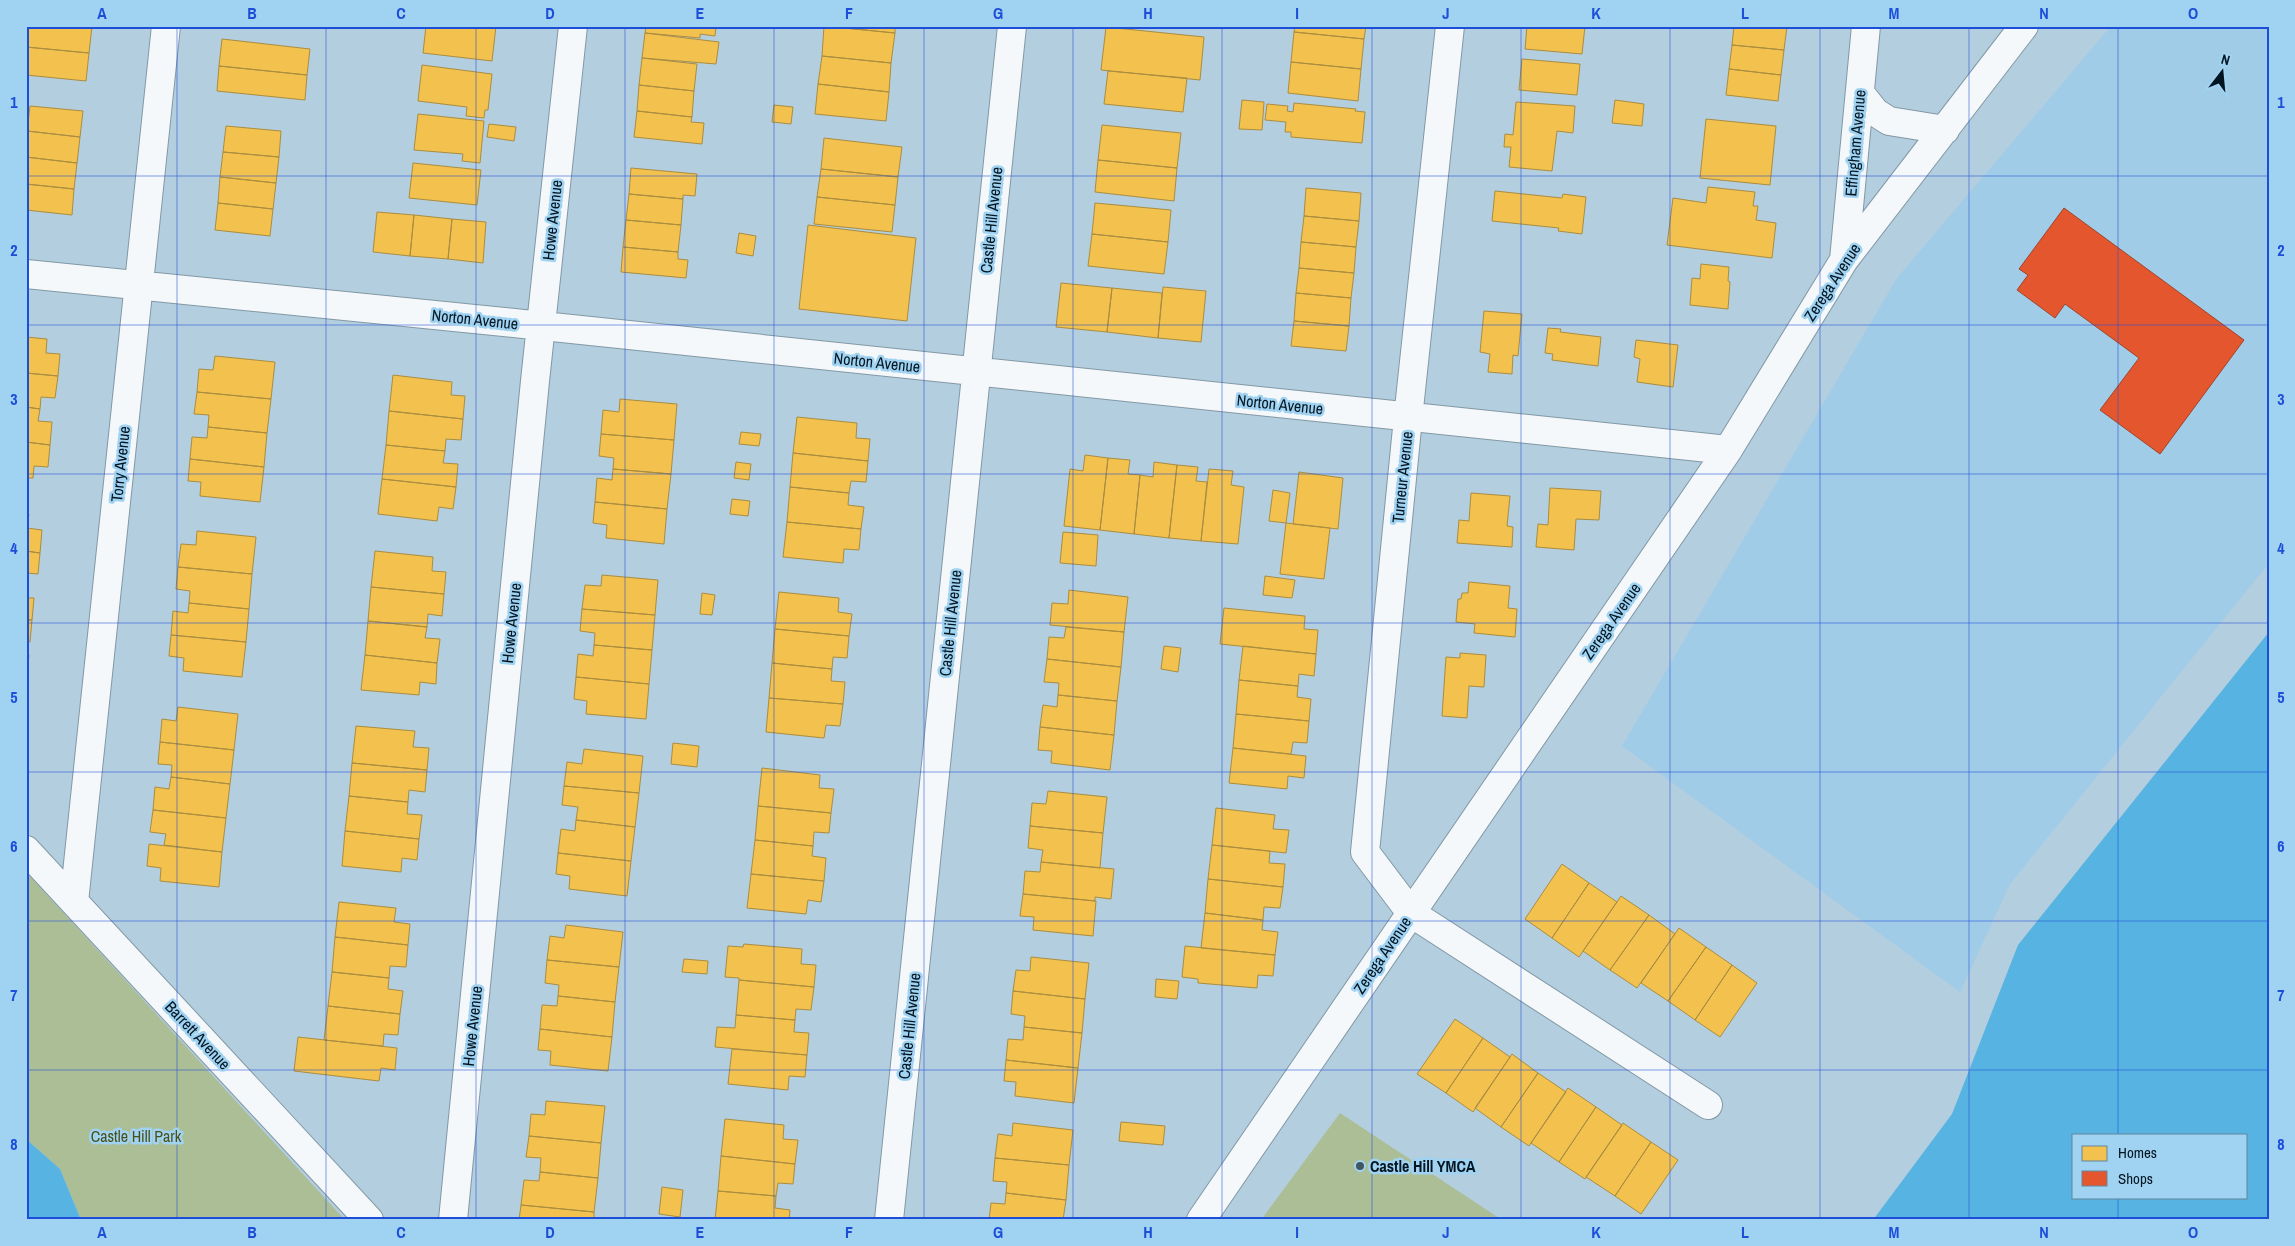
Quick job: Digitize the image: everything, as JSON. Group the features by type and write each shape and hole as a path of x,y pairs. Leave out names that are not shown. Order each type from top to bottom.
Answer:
{"street":[{"name":"Torry Avenue","path":"74,902 166,26"},
{"name":"Howe Avenue","path":"453,1220 541,326 573,26"},
{"name":"Castle Hill Avenue","path":"890,1220 975,373 1012,26"},
{"name":"Turneur Avenue","path":"1411,913 1365,852 1408,418 1450,26"},
{"name":"Effingham Avenue","path":"1844,260 1866,26"},
{"name":"Zerega Avenue","path":"1201,1220 1728,450 1844,260 2024,26"},
{"path":"1860,93 1875,112 1889,121 1945,130"},
{"name":"Norton Avenue","path":"26,274 1728,450"},
{"name":"Barrett Avenue","path":"26,850 369,1220"},
{"path":"1411,913 1708,1105"}],"shaded area":[{"path":"2111,26 2269,26 2269,563 2010,884 1960,992 1622,746 1897,278"}],"green space":[{"name":"Castle Hill Park","path":"26,872 345,1220 81,1220 60,1169 26,1139"},
{"name":"Castle Hill YMCA","path":"1340,1113 1502,1220 1261,1220"}],"water":[{"path":"2269,632 2269,1220 1873,1220 1952,1114 2018,945"},
{"path":"26,1139 60,1169 81,1220 26,1220"}],"building: Homes":[{"path":"26,26 92,26 89,53 26,47"},
{"path":"426,26 496,26 492,61 423,53"},
{"path":"646,26 716,26 715,36 700,34 700,38 645,33"},
{"path":"824,26 895,33 891,63 822,56"},
{"path":"824,26 895,26 895,33"},
{"path":"1295,26 1366,26 1364,39 1294,32"},
{"path":"1527,26 1585,26 1582,54 1525,49"},
{"path":"1734,26 1787,26 1784,50 1732,45"},
{"path":"1106,27 1204,37 1200,80 1101,70"},
{"path":"1294,32 1364,39 1361,69 1291,62"},
{"path":"645,33 719,42 716,64 642,58"},
{"path":"222,39 310,49 307,75 219,66"},
{"path":"1732,45 1784,50 1781,75 1729,69"},
{"path":"26,47 89,53 86,81 26,75"},
{"path":"822,56 891,63 889,92 818,84"},
{"path":"642,58 697,64 694,91 639,85"},
{"path":"1522,59 1580,64 1577,95 1519,90"},
{"path":"1291,62 1361,69 1358,101 1288,93"},
{"path":"422,65 492,74 488,110 485,110 484,118 466,116 467,107 418,101"},
{"path":"219,66 307,75 305,100 217,91"},
{"path":"1729,69 1781,75 1778,101 1726,95"},
{"path":"1108,71 1187,78 1183,112 1104,104"},
{"path":"818,84 889,92 886,121 815,114"},
{"path":"639,85 694,91 692,117 637,111"},
{"path":"1242,100 1264,102 1262,130 1239,129"},
{"path":"1615,100 1644,104 1642,126 1612,123"},
{"path":"1516,102 1575,106 1573,133 1557,131 1552,171 1509,167 1511,147 1504,147 1505,134 1513,135"},
{"path":"1294,103 1356,109 1355,111 1365,112 1362,143 1291,137 1291,132 1285,132 1286,122 1265,120 1267,104 1288,106 1287,111 1293,112"},
{"path":"774,105 793,107 791,124 772,122"},
{"path":"30,106 83,111 80,137 27,131"},
{"path":"637,111 692,117 691,122 704,123 702,144 634,137"},
{"path":"418,114 484,121 480,163 462,161 463,154 414,150"},
{"path":"1706,119 1776,126 1770,185 1700,178"},
{"path":"489,124 516,127 514,141 487,137"},
{"path":"1102,125 1181,133 1177,168 1098,160"},
{"path":"226,126 281,131 279,157 223,152"},
{"path":"27,131 80,137 77,163 26,157"},
{"path":"824,138 902,147 898,177 821,169"},
{"path":"223,152 279,157 276,183 220,177"},
{"path":"26,157 77,163 74,189 26,184"},
{"path":"1098,160 1177,168 1174,201 1095,192"},
{"path":"413,163 481,170 477,205 409,198"},
{"path":"631,168 697,174 695,196 683,195 683,199 629,194"},
{"path":"821,169 898,177 895,205 817,197"},
{"path":"220,177 276,183 273,209 218,203"},
{"path":"26,184 74,189 72,215 26,210"},
{"path":"1708,187 1755,192 1753,206 1758,206 1756,220 1776,223 1772,258 1667,245 1673,198 1706,203"},
{"path":"1306,188 1361,193 1359,221 1304,216"},
{"path":"1495,191 1562,198 1563,194 1586,197 1582,234 1558,231 1559,228 1492,221"},
{"path":"629,194 683,199 681,225 626,220"},
{"path":"817,197 895,205 892,232 814,224"},
{"path":"218,203 273,209 270,236 215,230"},
{"path":"1095,203 1171,210 1168,242 1092,234"},
{"path":"377,212 414,215 410,256 373,252"},
{"path":"414,215 452,219 448,259 410,256"},
{"path":"1304,216 1359,221 1356,247 1301,242"},
{"path":"452,219 486,222 483,263 448,259"},
{"path":"626,220 681,225 678,252 623,247"},
{"path":"808,225 916,238 907,321 799,309"},
{"path":"739,233 756,236 753,256 736,253"},
{"path":"1092,234 1168,242 1164,274 1088,266"},
{"path":"1301,242 1356,247 1354,273 1299,268"},
{"path":"623,247 678,252 678,259 688,260 686,278 621,272"},
{"path":"1701,264 1729,267 1728,309 1690,305 1692,278 1700,279"},
{"path":"1299,268 1354,273 1351,298 1296,293"},
{"path":"1061,283 1112,288 1107,332 1056,327"},
{"path":"1163,287 1206,291 1201,342 1158,338"},
{"path":"1112,288 1162,293 1158,338 1107,332"},
{"path":"1296,293 1351,298 1349,326 1294,321"},
{"path":"1484,311 1522,314 1518,356 1513,355 1512,374 1488,372 1490,354 1480,352"},
{"path":"1294,321 1349,326 1346,351 1291,346"},
{"path":"1548,328 1561,329 1560,332 1601,337 1598,366 1552,360 1553,354 1545,353"},
{"path":"26,337 47,339 46,353 60,354 58,376 26,373"},
{"path":"1636,340 1678,345 1673,387 1637,382 1640,359 1634,357"},
{"path":"215,356 275,362 271,399 197,392 199,369 213,370"},
{"path":"26,373 58,376 55,398 41,397 40,409 26,407"},
{"path":"393,375 452,382 451,395 465,396 463,419 389,411"},
{"path":"197,392 271,399 267,433 208,427 209,415 194,414"},
{"path":"620,399 677,404 674,440 601,434 603,410 619,412"},
{"path":"26,407 40,409 38,421 52,422 50,445 26,442"},
{"path":"389,411 463,419 461,440 446,439 445,451 386,445"},
{"path":"797,417 857,423 856,438 870,439 868,461 793,453"},
{"path":"208,427 267,433 264,467 190,459 192,437 207,438"},
{"path":"741,432 761,434 759,446 739,444"},
{"path":"601,434 674,440 671,474 613,469 614,458 599,456"},
{"path":"26,442 50,445 48,467 34,466 33,478 26,478"},
{"path":"386,445 445,451 443,463 458,464 456,487 382,479"},
{"path":"793,453 868,461 866,482 851,481 849,493 790,487"},
{"path":"1085,455 1108,458 1100,530 1064,526 1070,469 1083,471"},
{"path":"1108,458 1130,460 1128,474 1140,475 1134,534 1100,530"},
{"path":"190,459 264,467 260,502 200,496 201,482 188,481"},
{"path":"736,462 751,464 749,480 734,478"},
{"path":"1154,462 1177,465 1169,538 1134,534 1140,475 1153,477"},
{"path":"1177,465 1198,467 1196,481 1207,482 1201,541 1169,538"},
{"path":"613,469 671,474 667,509 595,502 597,478 612,480"},
{"path":"1209,469 1233,471 1231,485 1244,487 1238,544 1201,541"},
{"path":"1299,472 1343,478 1338,529 1293,524"},
{"path":"382,479 456,487 453,509 439,507 437,521 378,514"},
{"path":"790,487 849,493 848,505 864,507 861,529 787,522"},
{"path":"1550,488 1601,491 1599,520 1576,519 1574,550 1536,547 1538,524 1548,525"},
{"path":"1273,490 1290,493 1286,523 1269,521"},
{"path":"1471,493 1510,496 1507,526 1513,527 1512,547 1457,543 1459,520 1469,521"},
{"path":"732,499 750,501 748,516 730,514"},
{"path":"595,502 667,509 664,544 606,538 607,525 593,523"},
{"path":"26,514 29,514 27,528 42,530 40,553 26,551"},
{"path":"787,522 861,529 859,550 844,549 843,563 783,557"},
{"path":"1286,523 1330,528 1324,579 1280,574"},
{"path":"197,531 256,537 252,574 178,567 181,544 196,545"},
{"path":"1063,532 1098,535 1096,566 1060,563"},
{"path":"26,551 40,553 38,574 26,573"},
{"path":"375,551 433,557 432,571 446,572 444,594 371,587"},
{"path":"178,567 252,574 249,609 189,603 190,591 176,589"},
{"path":"602,575 658,580 655,615 582,609 585,585 601,586"},
{"path":"1265,576 1295,580 1292,598 1263,595"},
{"path":"1469,582 1510,586 1508,608 1517,609 1515,637 1474,633 1475,624 1456,622 1458,599 1461,599 1462,593 1468,593"},
{"path":"371,587 444,594 442,616 428,614 427,627 368,621"},
{"path":"1069,590 1128,597 1124,632 1050,625 1052,603 1068,604"},
{"path":"779,592 839,598 838,612 852,614 849,636 775,629"},
{"path":"702,593 715,595 712,615 700,614"},
{"path":"26,598 34,598 32,620 26,620"},
{"path":"189,603 249,609 246,642 171,635 173,611 188,613"},
{"path":"1224,608 1305,616 1304,629 1318,630 1316,654 1220,644"},
{"path":"582,609 655,615 652,650 594,645 595,633 580,631"},
{"path":"26,620 32,620 30,642 26,641"},
{"path":"368,621 427,627 425,638 440,639 437,663 365,655"},
{"path":"1066,627 1124,632 1121,667 1047,659 1049,637 1064,638"},
{"path":"775,629 849,636 847,658 833,657 832,669 772,663"},
{"path":"171,635 246,642 242,677 183,671 184,658 169,656"},
{"path":"594,645 652,650 649,684 576,677 578,654 593,656"},
{"path":"1164,646 1181,648 1178,672 1161,669"},
{"path":"1243,646 1316,654 1314,676 1299,674 1298,686 1239,680"},
{"path":"1460,653 1486,655 1484,687 1469,686 1467,718 1442,716 1446,657 1460,658"},
{"path":"26,655 29,655 27,676 26,675"},
{"path":"365,655 437,663 436,684 420,682 419,695 361,690"},
{"path":"1047,659 1121,667 1117,701 1058,695 1059,683 1044,682"},
{"path":"772,663 832,669 831,681 845,682 843,704 769,698"},
{"path":"576,677 649,684 646,719 586,714 587,701 574,699"},
{"path":"1239,680 1298,686 1297,697 1311,699 1309,721 1236,714"},
{"path":"1058,695 1117,701 1114,735 1040,727 1043,705 1057,707"},
{"path":"769,698 843,704 840,726 826,725 824,738 766,732"},
{"path":"178,707 238,714 234,750 160,742 162,719 176,721"},
{"path":"1236,714 1309,721 1307,743 1293,742 1291,754 1233,748"},
{"path":"356,726 415,731 413,747 429,748 427,770 352,763"},
{"path":"1040,727 1114,735 1110,770 1051,763 1052,751 1038,750"},
{"path":"160,742 234,750 230,784 171,777 172,765 158,764"},
{"path":"673,743 699,746 697,767 671,764"},
{"path":"1233,748 1306,756 1304,778 1288,776 1287,789 1229,783"},
{"path":"584,749 643,756 639,793 564,786 567,762 582,764"},
{"path":"352,763 427,770 425,792 409,790 408,802 349,796"},
{"path":"762,768 820,775 819,788 834,789 831,813 758,806"},
{"path":"171,777 230,784 226,818 153,810 155,787 169,789"},
{"path":"564,786 639,793 635,827 576,820 578,807 562,805"},
{"path":"1048,791 1107,797 1103,833 1030,826 1032,803 1046,804"},
{"path":"349,796 408,802 407,814 422,815 419,839 345,831"},
{"path":"758,806 831,813 829,833 814,832 813,846 755,840"},
{"path":"1216,808 1275,815 1273,829 1289,830 1286,853 1212,845"},
{"path":"153,810 226,818 222,852 164,845 166,834 150,832"},
{"path":"576,820 635,827 631,861 558,853 561,829 575,831"},
{"path":"1030,826 1103,833 1100,868 1041,862 1043,850 1028,848"},
{"path":"345,831 419,839 417,860 402,858 401,872 342,866"},
{"path":"755,840 813,846 812,856 826,858 824,881 751,874"},
{"path":"149,844 222,852 219,887 160,881 161,868 147,866"},
{"path":"1212,845 1270,851 1269,863 1285,864 1283,887 1208,879"},
{"path":"558,853 631,861 627,896 569,889 570,876 556,874"},
{"path":"1041,862 1114,869 1111,899 1095,897 1095,901 1023,894 1025,871 1040,872"},
{"path":"1562,864 1589,883 1552,938 1525,919"},
{"path":"751,874 824,881 821,902 808,900 806,914 747,908"},
{"path":"1208,879 1283,887 1280,908 1264,907 1263,920 1205,913"},
{"path":"1589,883 1617,902 1579,957 1552,938"},
{"path":"1023,894 1096,901 1093,936 1033,930 1034,917 1020,916"},
{"path":"1621,896 1649,915 1610,970 1583,951"},
{"path":"339,902 396,908 394,922 410,924 408,945 335,937"},
{"path":"1205,913 1263,920 1262,930 1278,932 1275,955 1201,948"},
{"path":"1649,915 1675,934 1637,988 1610,970"},
{"path":"566,925 623,932 619,967 547,960 550,936 564,938"},
{"path":"1679,928 1706,947 1668,1001 1641,983"},
{"path":"335,937 408,945 406,967 390,966 389,978 332,972"},
{"path":"744,944 802,949 801,964 816,965 814,987 725,977 728,946 743,947"},
{"path":"1185,946 1275,955 1273,976 1258,975 1257,988 1198,983 1198,979 1182,977"},
{"path":"1706,947 1732,965 1695,1020 1668,1001"},
{"path":"1031,957 1089,963 1085,999 1013,991 1016,970 1030,971"},
{"path":"684,959 708,961 707,974 682,972"},
{"path":"547,960 619,967 615,1002 558,996 559,985 545,983"},
{"path":"1732,965 1757,983 1720,1037 1695,1020"},
{"path":"332,972 389,978 388,989 403,991 400,1014 328,1006"},
{"path":"1156,979 1179,981 1177,999 1155,997"},
{"path":"739,980 814,987 811,1010 796,1009 795,1020 736,1015"},
{"path":"1013,991 1085,999 1082,1033 1024,1027 1025,1016 1011,1014"},
{"path":"558,996 615,1002 612,1037 540,1029 542,1005 557,1006"},
{"path":"328,1006 400,1014 398,1035 384,1034 383,1046 324,1040"},
{"path":"736,1015 795,1020 794,1032 809,1033 807,1055 715,1047 717,1027 735,1028"},
{"path":"1455,1019 1483,1038 1446,1093 1417,1074"},
{"path":"1024,1027 1082,1033 1078,1068 1006,1060 1008,1039 1023,1040"},
{"path":"540,1029 612,1037 608,1071 550,1065 551,1051 538,1050"},
{"path":"298,1037 397,1048 395,1070 381,1068 379,1081 294,1071"},
{"path":"1483,1038 1510,1057 1473,1112 1446,1093"},
{"path":"732,1049 807,1055 805,1077 789,1076 788,1090 728,1084"},
{"path":"1512,1054 1538,1073 1501,1127 1475,1108"},
{"path":"1006,1060 1078,1068 1074,1103 1015,1096 1016,1082 1004,1081"},
{"path":"1538,1073 1566,1092 1529,1146 1501,1127"},
{"path":"1568,1088 1596,1107 1559,1162 1531,1143"},
{"path":"546,1101 605,1106 601,1143 529,1136 531,1114 545,1115"},
{"path":"1596,1107 1622,1125 1585,1179 1559,1162"},
{"path":"725,1119 784,1125 783,1139 798,1140 795,1164 721,1156"},
{"path":"1121,1122 1165,1126 1163,1145 1119,1141"},
{"path":"1013,1123 1073,1130 1069,1165 995,1158 998,1134 1012,1136"},
{"path":"1623,1123 1651,1142 1615,1196 1586,1177"},
{"path":"529,1136 601,1143 598,1178 540,1172 541,1158 526,1157"},
{"path":"1651,1142 1678,1160 1641,1214 1615,1196"},
{"path":"721,1156 795,1164 793,1184 778,1183 776,1196 718,1191"},
{"path":"995,1158 1069,1165 1066,1200 1006,1193 1007,1182 993,1181"},
{"path":"540,1172 598,1178 594,1212 521,1205 524,1180 539,1181"},
{"path":"662,1187 683,1190 680,1217 659,1214"},
{"path":"718,1191 776,1196 775,1208 790,1210 789,1220 715,1220"},
{"path":"1006,1193 1066,1200 1063,1220 989,1220 991,1203 1005,1204"},
{"path":"521,1205 594,1212 594,1220 519,1220"}],"building: Shops":[{"path":"2064,208 2244,340 2160,454 2100,410 2139,358 2065,304 2055,318 2017,290 2028,275 2019,269"}],"place":[{"name":"Castle Hill YMCA","path":"1360,1166"}]}
